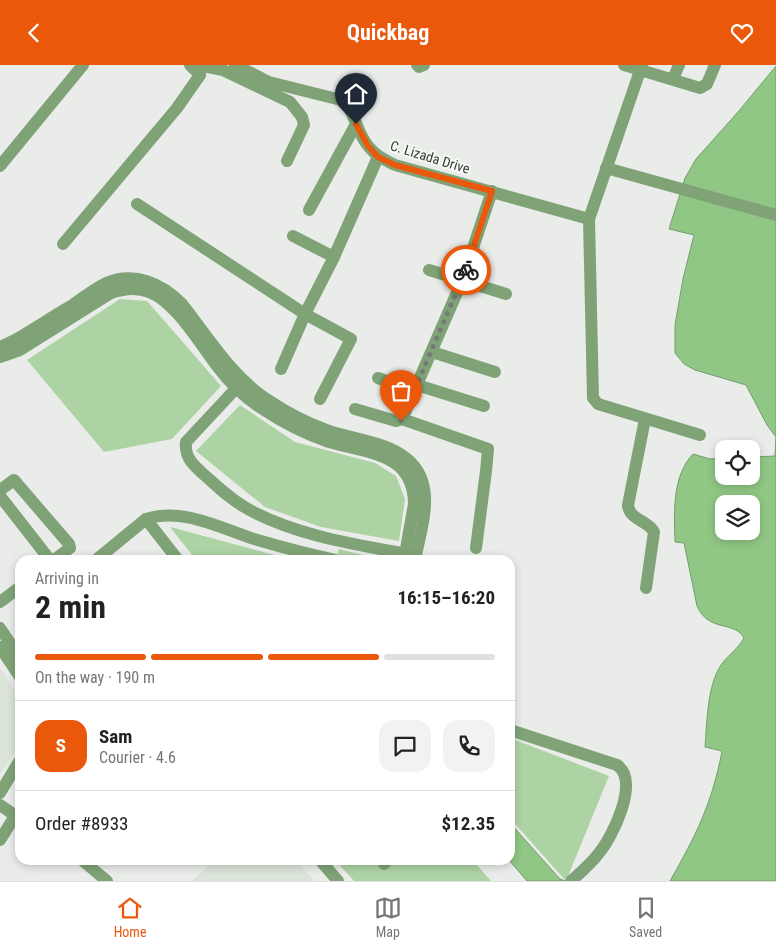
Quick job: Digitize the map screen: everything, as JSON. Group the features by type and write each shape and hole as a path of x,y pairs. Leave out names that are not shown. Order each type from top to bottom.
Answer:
{"street":[{"path":"0,165 83,65"},
{"name":"C. Lizada Drive","path":"237,65 269,82 340,100 348,106 368,146 378,157 395,165 589,219"},
{"path":"416,65 421,67 424,65"},
{"path":"624,65 641,67 697,88 702,88 707,84 715,65"},
{"path":"673,79 679,65"},
{"path":"194,66 222,70 290,102 302,117 304,125 287,161"},
{"path":"64,244 177,108 200,75 194,66"},
{"path":"641,67 589,219 593,398 598,404 700,435"},
{"path":"309,210 356,124"},
{"path":"281,369 305,314 334,257 378,157"},
{"path":"606,168 776,215"},
{"path":"402,419 462,281 492,191"},
{"path":"137,204 305,314 351,339 320,399"},
{"path":"293,237 334,257"},
{"path":"429,270 506,294"},
{"path":"0,347 16,341 107,283 128,279 152,282 173,294 217,357"},
{"path":"0,357 20,349 112,293 128,289 148,291 166,302 217,357 260,408 309,435 388,458 402,469 413,487 414,495 410,555"},
{"path":"432,352 496,372"},
{"path":"378,378 484,406"},
{"path":"240,384 186,442 186,452 192,464 229,496 250,510 276,522 313,534 402,555"},
{"path":"355,409 396,421 402,419 488,449 476,548"},
{"path":"646,419 628,505 632,515 650,526 654,532 646,589"},
{"path":"0,490 14,480 69,544 70,548 61,555"},
{"path":"0,496 46,555"},
{"path":"102,555 146,519 169,515 206,522 268,543 316,555"},
{"path":"146,519 174,555"},
{"path":"268,543 276,522"},
{"path":"0,602 15,591"},
{"path":"0,628 15,650"},
{"path":"0,647 15,670"},
{"path":"515,732 610,762 622,769 626,775 625,798 610,835 600,853 571,881"},
{"path":"0,793 15,768"},
{"path":"0,805 15,815"},
{"path":"0,840 15,821"},
{"path":"88,865 107,881"},
{"path":"324,865 338,881"}],"shaded area":[{"path":"776,66 776,437 767,425 746,385 695,370 684,364 675,353 675,325 683,279 694,235 669,229 685,178 696,159"},
{"path":"120,299 147,301 221,386 172,439 104,452 27,360"},
{"path":"240,405 295,442 375,463 396,476 405,499 399,541 321,527 265,507 196,451"},
{"path":"776,437 776,881 670,881 702,819 718,770 722,751 705,747 710,694 713,683 721,665 744,638 734,629 708,620 697,606 684,543 675,542 674,519 678,484 686,463 693,454 715,459 715,485 760,485 760,457 775,456"},
{"path":"170,527 274,555 192,555"},
{"path":"339,549 363,555 337,555"},
{"path":"0,668 15,690 15,752 0,774"},
{"path":"515,740 609,776 568,876 564,879 515,824"},
{"path":"515,829 560,879 566,881 527,881 513,865 515,865"},
{"path":"210,865 300,865 315,881 192,881"},
{"path":"340,865 477,865 491,881 354,881"}],"way so far":[{"path":"401,421 466,270"}],"route":[{"path":"356,124 368,146 378,157 395,165 492,191 466,270"}]}
